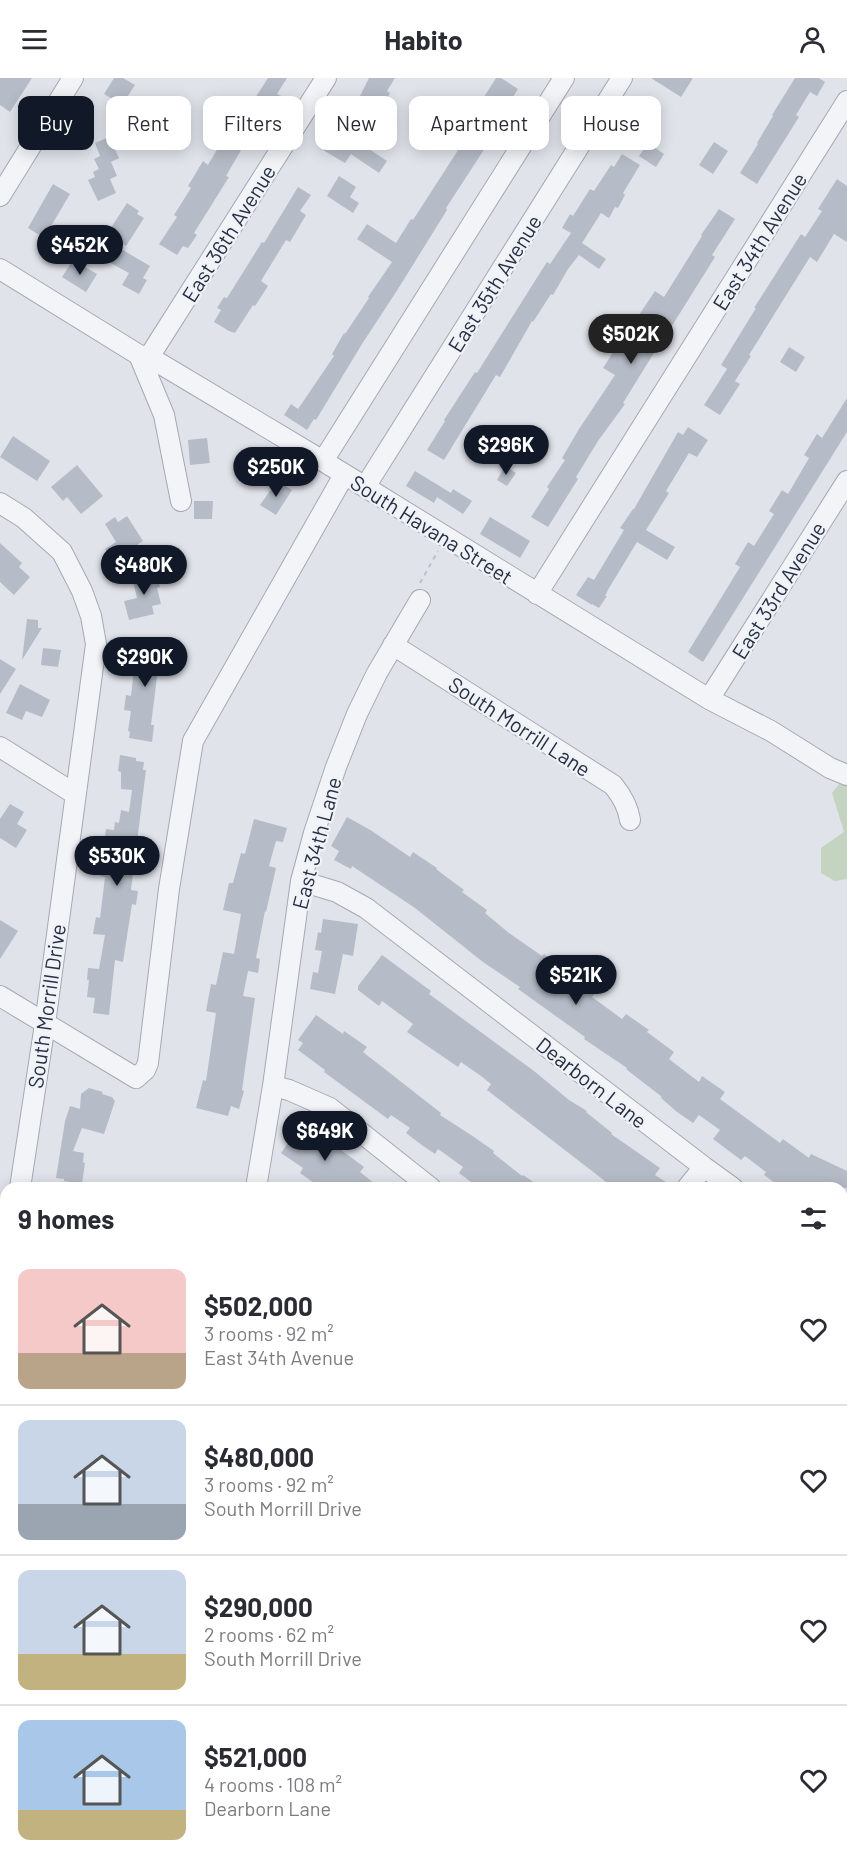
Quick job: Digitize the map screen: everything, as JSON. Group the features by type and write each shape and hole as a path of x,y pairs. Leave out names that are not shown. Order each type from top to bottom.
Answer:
{"street":[{"path":"0,195 73,78"},
{"name":"East 36th Avenue","path":"144,356 326,78"},
{"path":"323,461 564,78"},
{"name":"East 35th Avenue","path":"366,487 622,78"},
{"name":"East 34th Avenue","path":"537,594 847,101"},
{"name":"South Havana Street","path":"0,269 366,487 709,699 771,731 847,776"},
{"path":"144,356 164,416 181,501"},
{"path":"0,996 136,1077 145,1070 148,1063 169,889 193,741 344,475"},
{"name":"East 33rd Avenue","path":"709,699 847,481"},
{"name":"South Morrill Drive","path":"0,503 24,518 62,552 82,591 91,616 96,644 45,1024 21,1182"},
{"name":"East 34th Lane","path":"257,1182 273,1086 301,881 321,811 357,714 377,673 420,600"},
{"name":"South Morrill Lane","path":"393,645 612,785 622,796 629,809 630,820"},
{"path":"0,747 75,794"},
{"name":"Dearborn Lane","path":"301,881 337,892 366,908 725,1182"},
{"path":"273,1086 289,1090 330,1108 423,1182"},
{"path":"692,1182 704,1167"}],"path":[{"path":"420,600 420,583 439,549 448,539"}],"green space":[{"path":"847,774 847,879 835,881 821,873 821,848 844,832 832,793"}],"building":[{"path":"0,78 32,78 20,96 18,96 10,112 0,105"},
{"path":"114,78 123,78 135,85 128,96 104,94"},
{"path":"268,78 287,78 277,94 281,96 256,96"},
{"path":"369,78 395,78 387,91 390,93 388,96 360,96"},
{"path":"496,78 501,78 518,89 514,96 485,96"},
{"path":"651,78 693,78 681,97"},
{"path":"795,78 819,78 825,82 817,96 810,92 796,115 799,117 757,184 740,173"},
{"path":"106,138 106,150 115,150 119,158 111,162 117,176 110,179 116,193 98,201 88,180 95,177 93,172 99,169 94,159 100,156 95,143"},
{"path":"714,142 728,151 713,174 699,165"},
{"path":"217,150 241,150 226,176 229,177 194,233 197,235 188,248 183,246 177,255 159,244 177,217 174,215 191,188 188,186 203,161 208,165"},
{"path":"323,150 370,150 387,161 379,173 351,154 345,163"},
{"path":"458,150 484,150 316,420 314,419 307,430 284,415 291,404 298,409 334,356 332,354 344,333 392,262 357,239 367,224 396,243 411,219 413,220"},
{"path":"643,150 658,150 664,154 656,167 639,156"},
{"path":"622,154 640,165 623,193 625,195 618,208 615,207 609,218 601,213 582,243 606,259 599,269 579,255 553,295 551,294 532,321 500,377 496,375 444,460 427,450 444,420 475,372 477,373 547,262 550,264 571,233 562,228 570,214 573,216 590,189 594,191 611,165 614,167"},
{"path":"339,176 356,187 350,197 359,203 353,213 327,196"},
{"path":"837,179 847,186 847,242 834,234 817,262 810,257 749,355 751,356 735,381 740,384 720,415 704,405 727,369 721,365 801,234 805,237 822,211 818,209"},
{"path":"53,184 70,194 44,238 28,228"},
{"path":"298,187 311,195 300,211 306,215 290,242 286,240 261,281 268,286 255,306 253,305 235,333 229,331 214,322 221,310 217,308 224,297 227,298 262,242 264,243"},
{"path":"127,203 139,211 137,214 144,218 126,246 107,234"},
{"path":"719,209 735,219 712,255 715,257 670,329 658,321 646,342 657,348 623,403 625,404 576,477 578,479 548,527 531,517 565,460 562,458 579,429 615,375 603,368 655,291 664,297"},
{"path":"116,246 150,266 143,278 147,280 139,294 122,285 129,273 107,261"},
{"path":"73,260 97,274 86,292 62,277"},
{"path":"789,347 805,357 796,372 780,362"},
{"path":"847,398 847,432 703,662 688,652 740,567 735,564 748,542 754,546 774,514 769,511 782,490 788,494 809,458 804,455 817,434 822,438"},
{"path":"688,427 708,440 697,457 689,453 666,491 669,493 646,530 675,547 667,560 637,542 599,608 592,605 576,595 588,577 594,580 624,530 620,528 634,509 678,432 683,435"},
{"path":"13,436 50,461 37,481 0,457"},
{"path":"207,438 210,463 190,465 188,440"},
{"path":"77,465 103,496 81,514 67,497 63,501 51,487"},
{"path":"505,466 516,473 507,486 497,480"},
{"path":"415,471 451,493 453,489 472,501 463,514 437,497 434,503 406,486"},
{"path":"277,481 292,490 276,515 260,505"},
{"path":"194,501 213,501 212,519 194,519"},
{"path":"127,516 143,541 131,549 133,553 116,564 105,549 116,542 105,524 115,517 118,522"},
{"path":"490,517 530,541 520,558 480,534"},
{"path":"0,543 22,563 19,567 30,577 14,595 0,582"},
{"path":"156,571 161,604 152,606 154,614 129,620 124,601 137,598 132,577"},
{"path":"27,619 38,620 38,628 42,628 22,660"},
{"path":"131,645 173,649 172,670 158,669 151,725 154,725 152,742 129,738 131,711 124,710 126,695 131,696 134,669 130,668"},
{"path":"43,648 61,650 58,667 41,665"},
{"path":"0,659 16,669 0,694"},
{"path":"20,684 50,700 42,717 26,711 22,720 6,713"},
{"path":"120,755 144,762 143,770 146,770 137,842 127,841 124,864 134,865 131,890 138,891 136,905 132,904 123,962 115,960 109,1015 93,1013 95,998 87,997 89,980 87,980 88,968 99,969 105,935 93,934 96,917 100,918 105,877 100,876 106,829 114,830 115,822 119,823 121,810 129,812 132,790 121,789 121,772 118,771"},
{"path":"10,804 24,812 17,824 27,830 16,848 0,838 0,819"},
{"path":"347,817 410,857 413,852 464,890 462,892 487,910 485,913 509,933 542,956 544,954 596,992 592,997 622,1019 626,1014 649,1030 647,1032 674,1052 669,1059 699,1082 702,1076 725,1092 720,1099 780,1143 783,1139 809,1158 811,1154 847,1171 847,1182 774,1182 764,1175 766,1172 745,1156 741,1160 713,1139 720,1130 699,1115 693,1123 677,1112 627,1068 584,1039 585,1037 518,989 520,987 483,962 415,908 352,866 351,869 334,860 339,851 331,846"},
{"path":"254,819 287,828 283,842 276,841 269,866 276,868 256,958 260,959 258,973 248,971 243,996 255,998 242,1090 244,1091 239,1109 231,1106 228,1116 196,1108 203,1080 206,1081 216,1013 206,1011 211,984 216,985 223,952 234,954 241,914 223,910 229,883 233,883 241,853 245,854"},
{"path":"323,919 358,924 353,956 343,954 335,994 310,989 313,972 318,973 322,951 315,950"},
{"path":"0,920 18,931 0,959"},
{"path":"382,955 431,991 429,994 534,1071 569,1100 587,1111 611,1134 660,1168 655,1175 666,1182 606,1182 487,1090 491,1084 481,1076 461,1062 458,1067 407,1032 413,1024 382,1001 379,1006 358,990 358,986"},
{"path":"316,1015 343,1034 344,1031 367,1047 363,1052 441,1113 440,1115 494,1151 493,1153 522,1176 533,1182 471,1182 459,1173 463,1167 438,1149 435,1154 423,1146 406,1133 410,1128 391,1115 388,1119 324,1072 325,1070 298,1050 303,1043 298,1040"},
{"path":"89,1088 103,1092 102,1094 112,1097 115,1101 104,1134 82,1128 73,1151 84,1153 82,1182 70,1182 56,1178 65,1121 70,1106 80,1109 81,1094"},
{"path":"299,1127 306,1132 309,1127 364,1167 360,1172 372,1182 313,1182 300,1173 303,1168 281,1153"}]}
